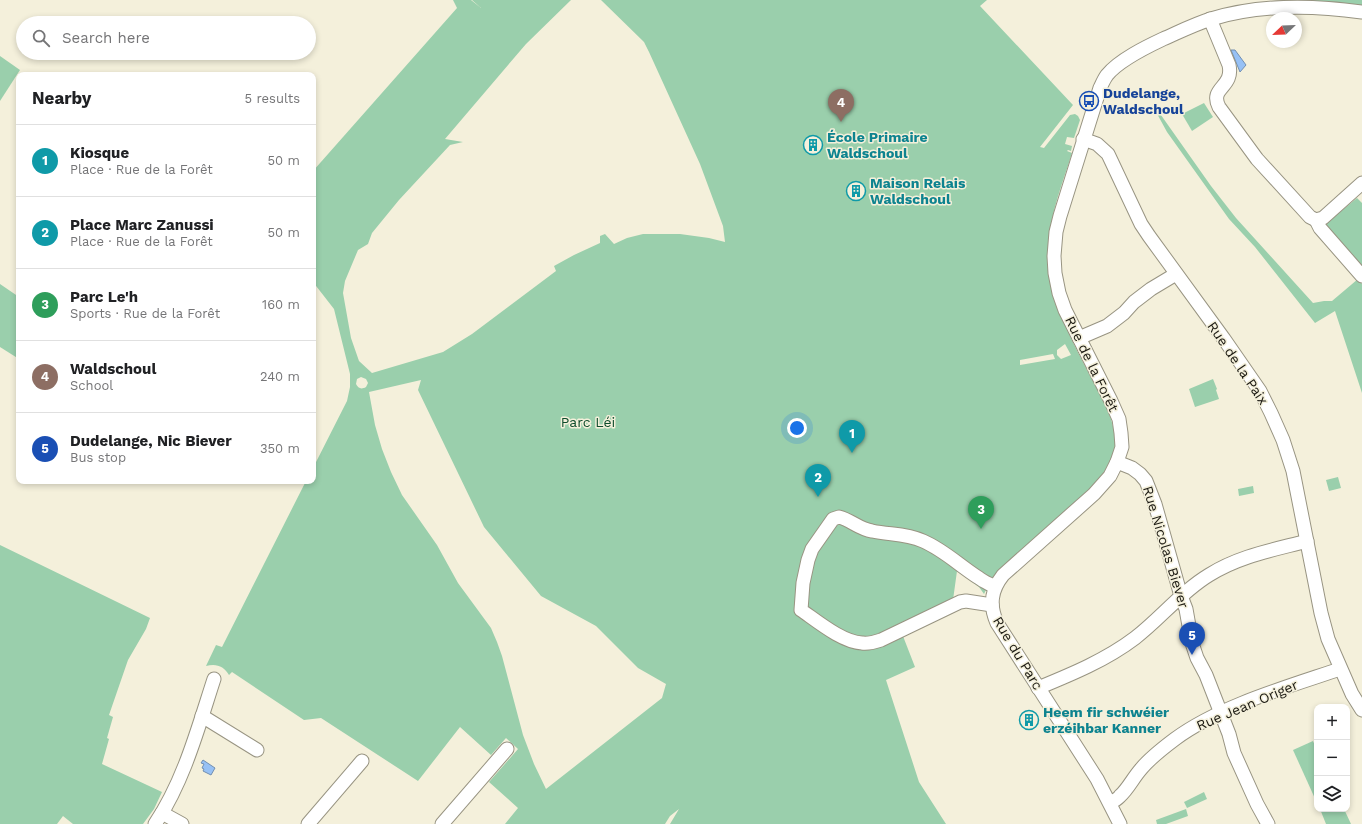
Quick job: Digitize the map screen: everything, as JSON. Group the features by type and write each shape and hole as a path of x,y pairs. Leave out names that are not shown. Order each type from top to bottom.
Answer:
{"street":[{"name":"Rue de la Forêt","path":"992,605 992,597 995,587 1003,575 1094,494 1110,476 1122,447 1119,419 1065,310 1059,294 1054,256 1056,232 1060,216 1089,120 1100,88 1108,75 1117,66 1155,43 1184,29 1210,19 1262,9 1298,6 1362,12"},
{"path":"1210,19 1229,65 1230,73 1229,79 1216,95 1216,101 1219,107 1257,159 1310,217 1316,220 1320,228 1362,276"},
{"name":"Rue de la Paix","path":"1083,139 1097,144 1108,154 1141,224 1260,391 1271,413 1283,440 1293,471 1321,613 1328,639 1340,669 1352,694 1362,710"},
{"path":"1316,220 1323,218 1362,183"},
{"path":"1079,338 1107,326 1124,313 1134,302 1176,274"},
{"name":"Rue Nicolas Biever","path":"1117,462 1132,468 1140,474 1146,482 1155,504 1186,610 1192,643 1197,658 1206,675 1229,734 1234,753 1257,804 1268,824"},
{"path":"992,605 966,601 960,602 873,643 862,643 842,637 801,610 803,583 812,549 833,519 839,516 857,527 872,531 896,533 923,541 938,548 979,579 995,587"},
{"path":"1038,688 1099,662 1118,650 1141,633 1181,596 1210,574 1254,554 1307,541"},
{"name":"Rue du Parc","path":"992,605 993,614 997,623 1097,779 1120,824"},
{"name":"Rue Jean Origer","path":"1110,803 1120,796 1141,769 1174,739 1192,727 1220,713 1280,689 1340,669"},
{"path":"155,824 162,813 182,770 214,679"},
{"path":"202,716 257,750"},
{"path":"442,824 507,749"},
{"path":"308,824 362,761"},
{"path":"162,813 182,824"}],"green space":[{"name":"Parc Léi","path":"453,0 471,0 481,8 472,0 571,0 526,44 445,139 463,142 450,145 399,200 372,233 368,244 358,250 345,281 343,293 351,338 359,361 372,373 443,352 472,334 556,271 554,266 600,243 600,236 605,234 614,244 627,238 643,234 680,234 725,242 723,226 700,164 644,42 601,0 987,0 980,6 1073,105 1040,147 1044,148 1070,115 1075,114 1080,120 1074,138 1067,137 1065,144 1072,146 1071,151 1067,151 1072,153 1052,219 1049,242 1049,264 1052,285 1058,306 1075,346 1105,404 1115,434 1115,446 1105,471 1089,490 999,570 992,578 984,594 979,587 957,571 953,600 901,631 915,667 886,680 919,782 946,824 670,824 679,809 670,816 665,824 505,824 518,808 489,782 518,749 506,738 491,755 460,727 418,781 321,718 304,720 232,672 229,675 222,667 213,665 206,666 216,645 222,647 304,484 316,484 316,462 347,401 350,387 350,374 334,309 316,286 316,168 457,8","holes":["1065,344 1071,355 1061,359 1057,355 1057,350","1053,354 1055,359 1020,365 1020,360","361,377 366,379 368,383 366,387 361,388 356,384 357,379","421,380 418,390 484,527 541,596 596,626 638,668 666,684 662,698 546,789 534,764 523,735 502,656 491,628 458,583 437,545 402,495 382,449 375,425 369,392"]},
{"path":"1298,0 1362,0 1362,12 1298,6"},
{"path":"0,56 20,70 19,72 16,72 16,76 0,101"},
{"path":"1204,103 1213,117 1192,131 1182,114"},
{"path":"1156,108 1211,186 1236,218 1313,303 1332,301 1358,279 1362,284 1362,393 1335,311 1315,323 1255,247 1229,219 1167,132 1155,110"},
{"path":"1357,198 1362,203 1362,270 1323,226"},
{"path":"0,284 16,295 16,357 0,347"},
{"path":"1213,379 1219,399 1195,407 1189,389"},
{"path":"1338,477 1341,488 1329,491 1326,480"},
{"path":"1253,486 1254,493 1239,496 1238,489"},
{"path":"0,545 150,618 146,629 128,660 109,715 113,717 102,764 162,792 154,809 143,824 73,824 63,816 57,824 0,824"},
{"path":"1313,741 1314,796 1293,750"},
{"path":"1204,792 1207,799 1187,808 1184,802"},
{"path":"1186,809 1188,816 1166,824 1157,824 1156,820"},
{"path":"1321,812 1345,812 1351,824 1326,824"}],"water":[{"path":"1231,50 1235,50 1246,65 1240,72"},
{"path":"203,760 215,768 211,775 203,771 204,769 202,768 204,764 201,763"}],"place":[{"name":"Dudelange, Waldschoul","path":"1089,101"},
{"name":"Waldschoul","path":"841,122"},
{"name":"École Primaire Waldschoul","path":"813,145"},
{"name":"Maison Relais Waldschoul","path":"856,191"},
{"name":"Kiosque","path":"852,453"},
{"name":"Place Marc Zanussi","path":"818,497"},
{"name":"Parc Le'h","path":"981,529"},
{"name":"Dudelange, Nic Biever","path":"1192,655"},
{"name":"Heem fir schwéier erzéihbar Kanner","path":"1029,720"}]}
